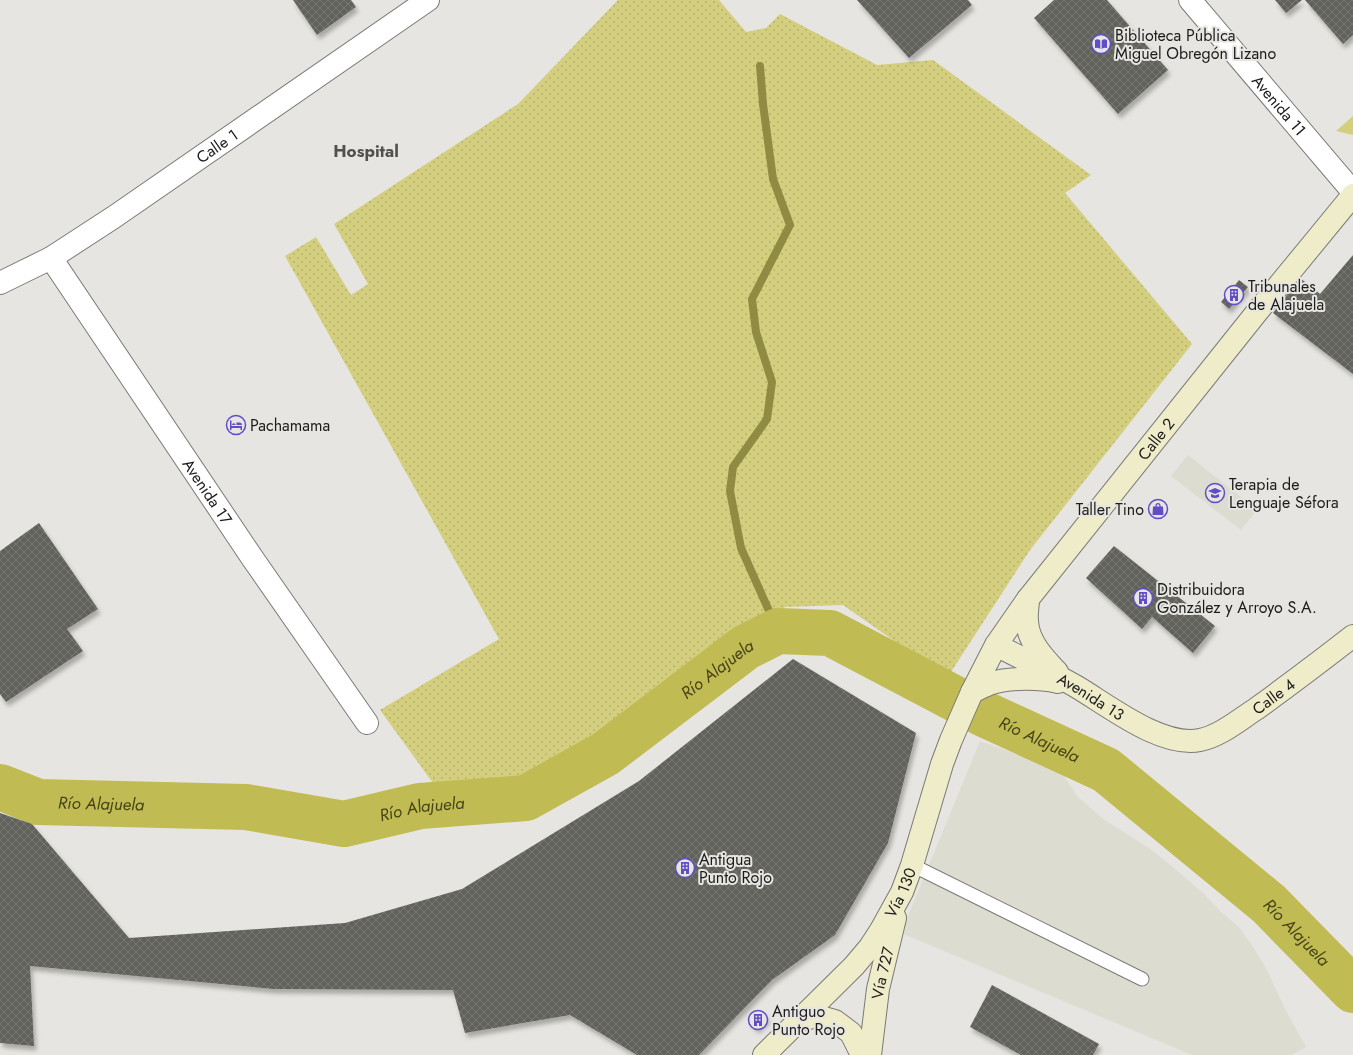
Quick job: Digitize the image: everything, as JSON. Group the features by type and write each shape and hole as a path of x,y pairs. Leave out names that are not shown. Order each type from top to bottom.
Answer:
{"main road":[{"name":"Calle 2","path":"972,692 996,645 1028,599 1353,194"},
{"path":"1028,599 1027,622 1032,640 1044,658 1059,674 1076,686"},
{"name":"Calle 4","path":"1187,741 1200,740 1214,736 1240,720 1284,689 1353,636"},
{"name":"Avenida 13","path":"996,645 1076,686 1152,732 1170,738 1187,741"},
{"path":"972,692 990,683 1019,679 1048,680 1076,686"},
{"name":"Vía 130","path":"764,1055 854,966 870,947 902,892 912,865 942,764 972,692"},
{"name":"Vía 727","path":"870,1055 878,989 902,892"},
{"path":"800,1020 817,1016 835,1021 851,1033 862,1055"}],"street":[{"name":"Calle 1","path":"0,284 51,258 121,213 428,0"},
{"name":"Avenida 11","path":"1190,0 1353,194"},
{"name":"Avenida 17","path":"51,258 253,559 367,723"}],"lane":[{"path":"912,865 1142,979"}],"shaded area":[{"path":"618,0 719,0 746,32 766,28 780,14 877,65 933,60 1091,175 1065,193 1192,344 1030,550 947,678 843,605 785,607 733,637 607,734 511,787 441,794 380,710 499,639 285,256 316,237 351,295 368,284 334,224 518,104"},
{"path":"1353,116 1353,135 1336,131"},
{"name":"Terapia de Lenguaje Séfora","path":"1188,455 1257,510 1241,530 1171,476"},
{"path":"980,741 1050,765 1064,776 1077,796 1103,819 1149,848 1204,894 1221,912 1240,928 1255,950 1267,970 1285,1009 1306,1047 1291,1055 1192,1055 901,933"}],"building":[{"path":"293,0 351,0 356,7 317,35"},
{"path":"857,0 968,0 972,5 909,58"},
{"name":"Biblioteca Pública Miguel Obregón Lizano","path":"1054,0 1107,0 1168,70 1118,114 1034,18"},
{"path":"1275,0 1302,0 1286,13"},
{"path":"1305,0 1353,0 1353,35 1343,44"},
{"path":"1353,255 1353,374 1273,313 1300,278 1320,294"},
{"name":"Tribunales de Alajuela","path":"1239,280 1248,287 1229,309 1221,302"},
{"path":"39,523 98,609 67,629 83,651 6,702 0,694 0,551"},
{"name":"Distribuidora González y Arroyo S.A.","path":"1114,546 1215,626 1193,653 1152,617 1142,629 1086,578"},
{"name":"Antigua Punto Rojo","path":"793,659 916,733 888,843 835,935 772,980 699,1055 637,1055 570,1015 465,1033 453,990 274,989 30,966 34,1046 0,1043 0,813 32,824 129,938 345,923 462,889 639,781"},
{"path":"992,985 1099,1044 1093,1055 1021,1055 970,1027"},
{"name":"Antiguo Punto Rojo","path":"760,1010 768,1018 757,1029 749,1022"}],"waterway":[{"path":"760,66 763,104 773,179 790,225 752,299 756,332 772,382 767,419 733,467 730,491 741,548 778,631"},
{"name":"Río Alajuela","path":"0,787 38,802 246,807 344,824 420,806 526,798 605,754 746,647 778,631 830,633 982,713 1106,770 1269,904 1353,990"}],"place":[{"name":"Biblioteca Pública Miguel Obregón Lizano","path":"1101,44"},
{"name":"Tribunales de Alajuela","path":"1234,295"},
{"name":"Pachamama","path":"236,425"},
{"name":"Terapia de Lenguaje Séfora","path":"1215,493"},
{"name":"Taller Tino","path":"1158,509"},
{"name":"Distribuidora González y Arroyo S.A.","path":"1143,598"},
{"name":"Antigua Punto Rojo","path":"685,868"},
{"name":"Antiguo Punto Rojo","path":"758,1020"}],"district":[{"name":"Hospital","path":"366,151"}]}
